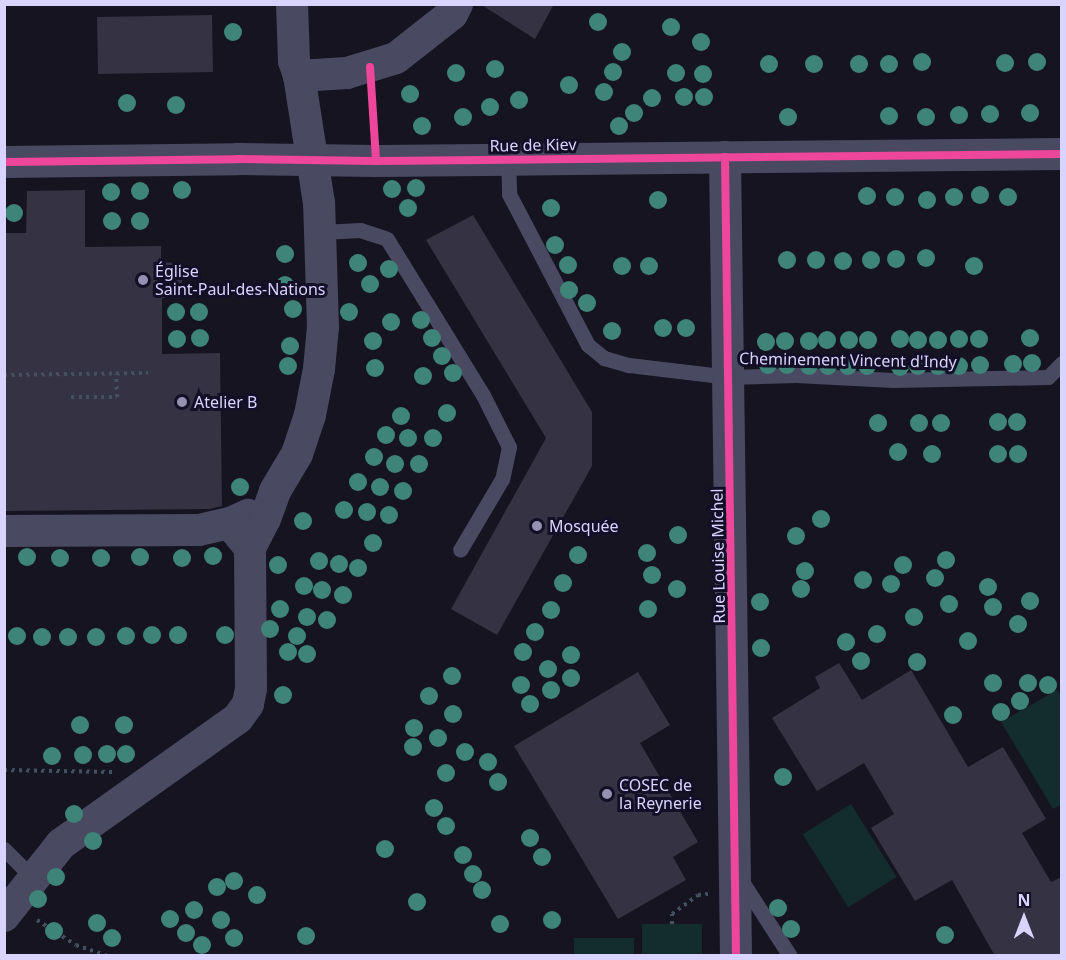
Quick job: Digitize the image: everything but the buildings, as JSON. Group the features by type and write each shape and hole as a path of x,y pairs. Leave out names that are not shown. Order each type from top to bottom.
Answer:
{"street":[{"path":"19,917 33,878 61,844 238,717 248,704 251,689 250,548 266,519 275,491 297,454 310,415 319,369 323,327 321,232 312,160 294,61 292,4"},
{"path":"298,75 347,73 396,58 452,14 457,4"},
{"name":"Rue de Kiev","path":"4,162 1062,154"},
{"name":"Rue Louise Michel","path":"725,157 736,956"},
{"path":"4,531 199,530 230,524 253,513 275,491"},
{"path":"230,524 250,548"}],"lane":[{"name":"Cheminement Vincent d'Indy","path":"508,159 509,194 588,345 604,358 629,365 729,377 1034,378 1048,377 1062,363"},
{"path":"321,232 360,230 387,239 483,395 509,447 502,479 460,550"},
{"path":"4,849 33,878"},
{"path":"735,881 790,956"}],"path":[{"path":"4,375 148,373"},
{"path":"71,397 117,397 116,374"},
{"path":"4,770 121,772"},
{"path":"672,924 672,914 698,895 735,881"},
{"path":"19,917 76,945 108,956"}],"green space":[{"path":"1057,690 1062,697 1062,804 1053,809 1001,722"},
{"path":"851,804 897,877 848,907 803,834"},
{"path":"642,924 702,924 702,955 642,955"},
{"path":"574,938 634,938 634,955 574,955"}],"cycle path":[{"path":"370,67 376,161"},
{"path":"4,162 238,159 376,161 1062,154"},
{"path":"725,157 736,956"}],"place":[{"name":"Église Saint-Paul-des-Nations","path":"143,280"},
{"name":"Atelier B","path":"182,402"},
{"name":"Mosquée","path":"537,526"},
{"name":"COSEC de la Reynerie","path":"607,794"}]}
